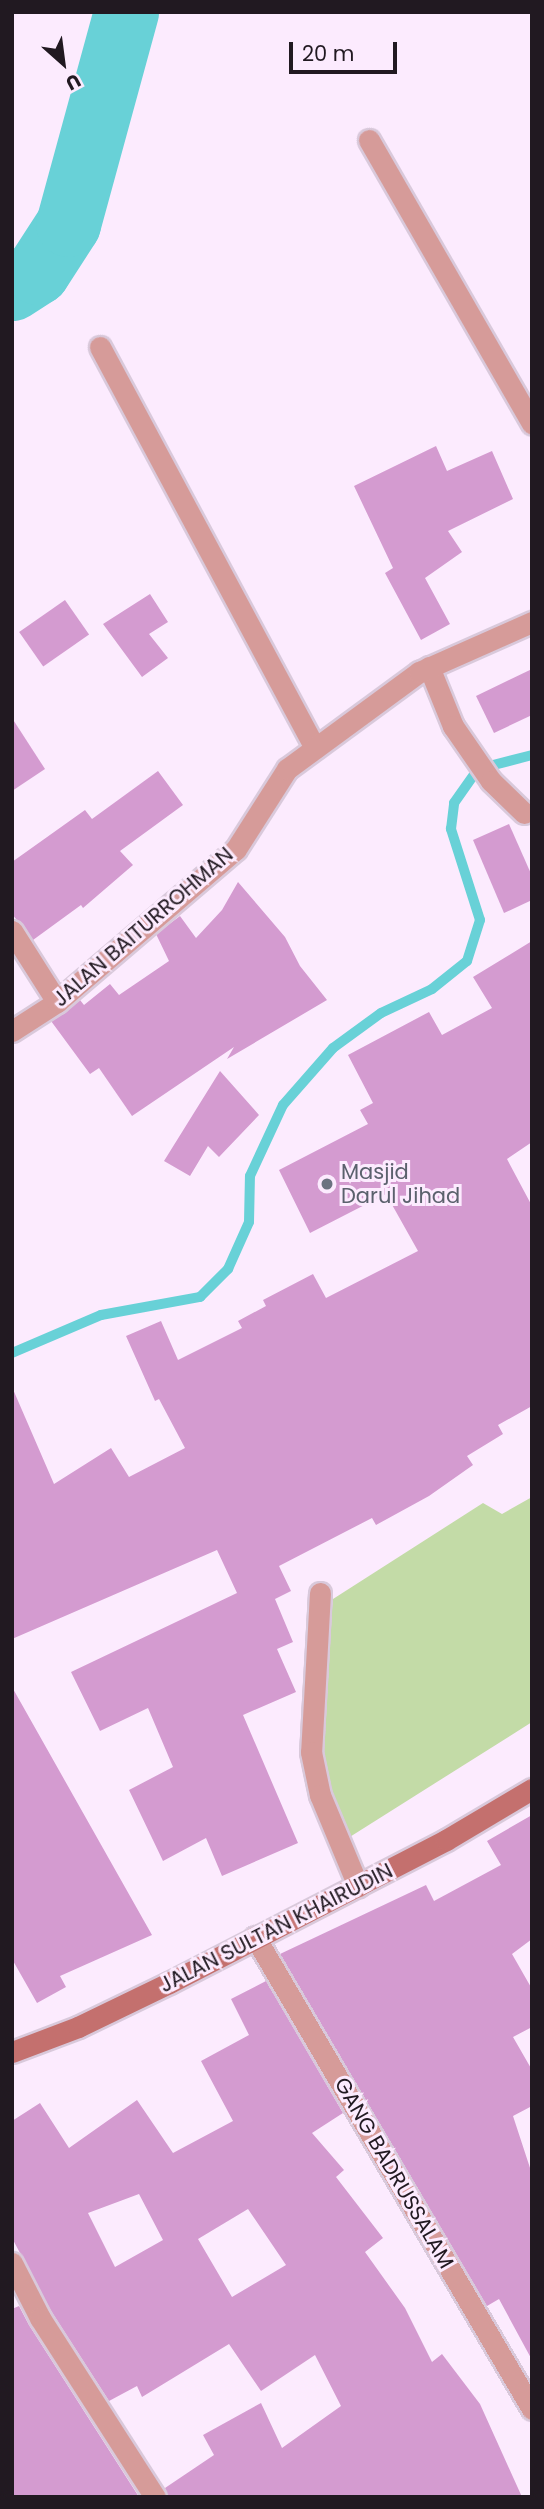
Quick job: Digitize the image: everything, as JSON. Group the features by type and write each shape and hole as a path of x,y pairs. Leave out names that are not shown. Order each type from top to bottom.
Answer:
{"main road":[{"name":"JALAN SULTAN KHAIRUDIN","path":"12,2052 78,2027 358,1886 532,1789"}],"street":[{"path":"369,141 532,423"},
{"path":"100,347 314,748"},
{"name":"JALAN BAITURROHMAN","path":"12,1031 57,1002 236,849 287,769 429,667 532,622"},
{"path":"429,667 453,726 491,780 524,813"},
{"path":"12,931 57,1002"},
{"path":"320,1593 312,1752 320,1795 358,1886"},
{"name":"GANG BADRUSSALAM","path":"255,1937 532,2409"},
{"path":"12,2263 40,2318 155,2497"}],"green space":[{"path":"532,1497 532,1722 345,1840 314,1757 333,1599 483,1503 502,1514"}],"building":[{"path":"436,446 447,471 492,451 513,499 448,531 462,552 425,578 450,624 421,640 385,573 393,568 354,486"},
{"path":"150,594 168,622 149,634 168,658 142,677 103,624"},
{"path":"65,600 89,634 43,667 19,632"},
{"path":"532,669 532,715 494,733 476,696"},
{"path":"12,718 45,769 12,791"},
{"path":"158,771 183,805 120,851 133,865 83,908 81,905 33,940 12,914 12,862 85,810 92,819"},
{"path":"509,824 532,876 532,900 504,913 473,840"},
{"path":"238,882 285,937 300,966 327,1000 227,1059 234,1047 132,1116 99,1068 90,1074 51,1021 80,1000 84,1005 110,984 119,995 169,961 156,934 180,916 196,938 222,910"},
{"path":"532,941 532,1142 507,1159 532,1206 532,1406 498,1425 503,1434 467,1456 473,1465 429,1496 376,1525 372,1518 279,1566 291,1591 275,1599 293,1642 277,1649 296,1692 243,1715 298,1843 222,1876 206,1838 163,1861 129,1790 173,1767 148,1708 100,1731 71,1672 237,1593 217,1550 12,1639 12,1387 54,1484 111,1448 129,1477 185,1448 159,1399 155,1401 126,1336 161,1321 178,1360 242,1328 238,1321 266,1306 263,1300 313,1274 326,1298 418,1251 386,1194 310,1233 279,1170 368,1124 360,1110 373,1103 348,1055 429,1012 442,1035 492,1008 473,977"},
{"path":"220,1071 259,1115 219,1157 208,1146 190,1176 164,1161"},
{"path":"12,1687 152,1935 60,1976 66,1987 37,2003 12,1959"},
{"path":"532,1815 532,1939 512,1954 532,1989 532,2027 513,2037 532,2070 532,2106 513,2116 532,2174 532,2360 499,2299 487,2306 280,1954 426,1885 434,1901 501,1865 487,1841"},
{"path":"266,1981 343,2113 312,2133 344,2170 336,2177 383,2238 365,2252 405,2308 432,2362 442,2354 480,2404 522,2497 168,2497 165,2488 214,2455 203,2435 261,2403 282,2448 341,2406 315,2355 261,2391 229,2344 142,2397 137,2386 109,2401 51,2311 12,2238 12,2121 40,2103 69,2148 137,2100 173,2153 233,2121 201,2061 249,2035 231,1999","holes":["139,2194 163,2240 115,2267 88,2213","248,2209 286,2265 232,2297 198,2239"]},
{"path":"19,2306 139,2497 12,2497 12,2309"}],"waterway":[{"path":"12,288 37,272 68,224 126,12"},
{"path":"12,1353 101,1315 200,1297 228,1269 249,1222 250,1176 283,1105 333,1048 381,1013 432,989 467,961 480,920 451,829 454,803 478,769 532,755"}],"place":[{"name":"Masjid Darul Jihad","path":"327,1184"}]}
